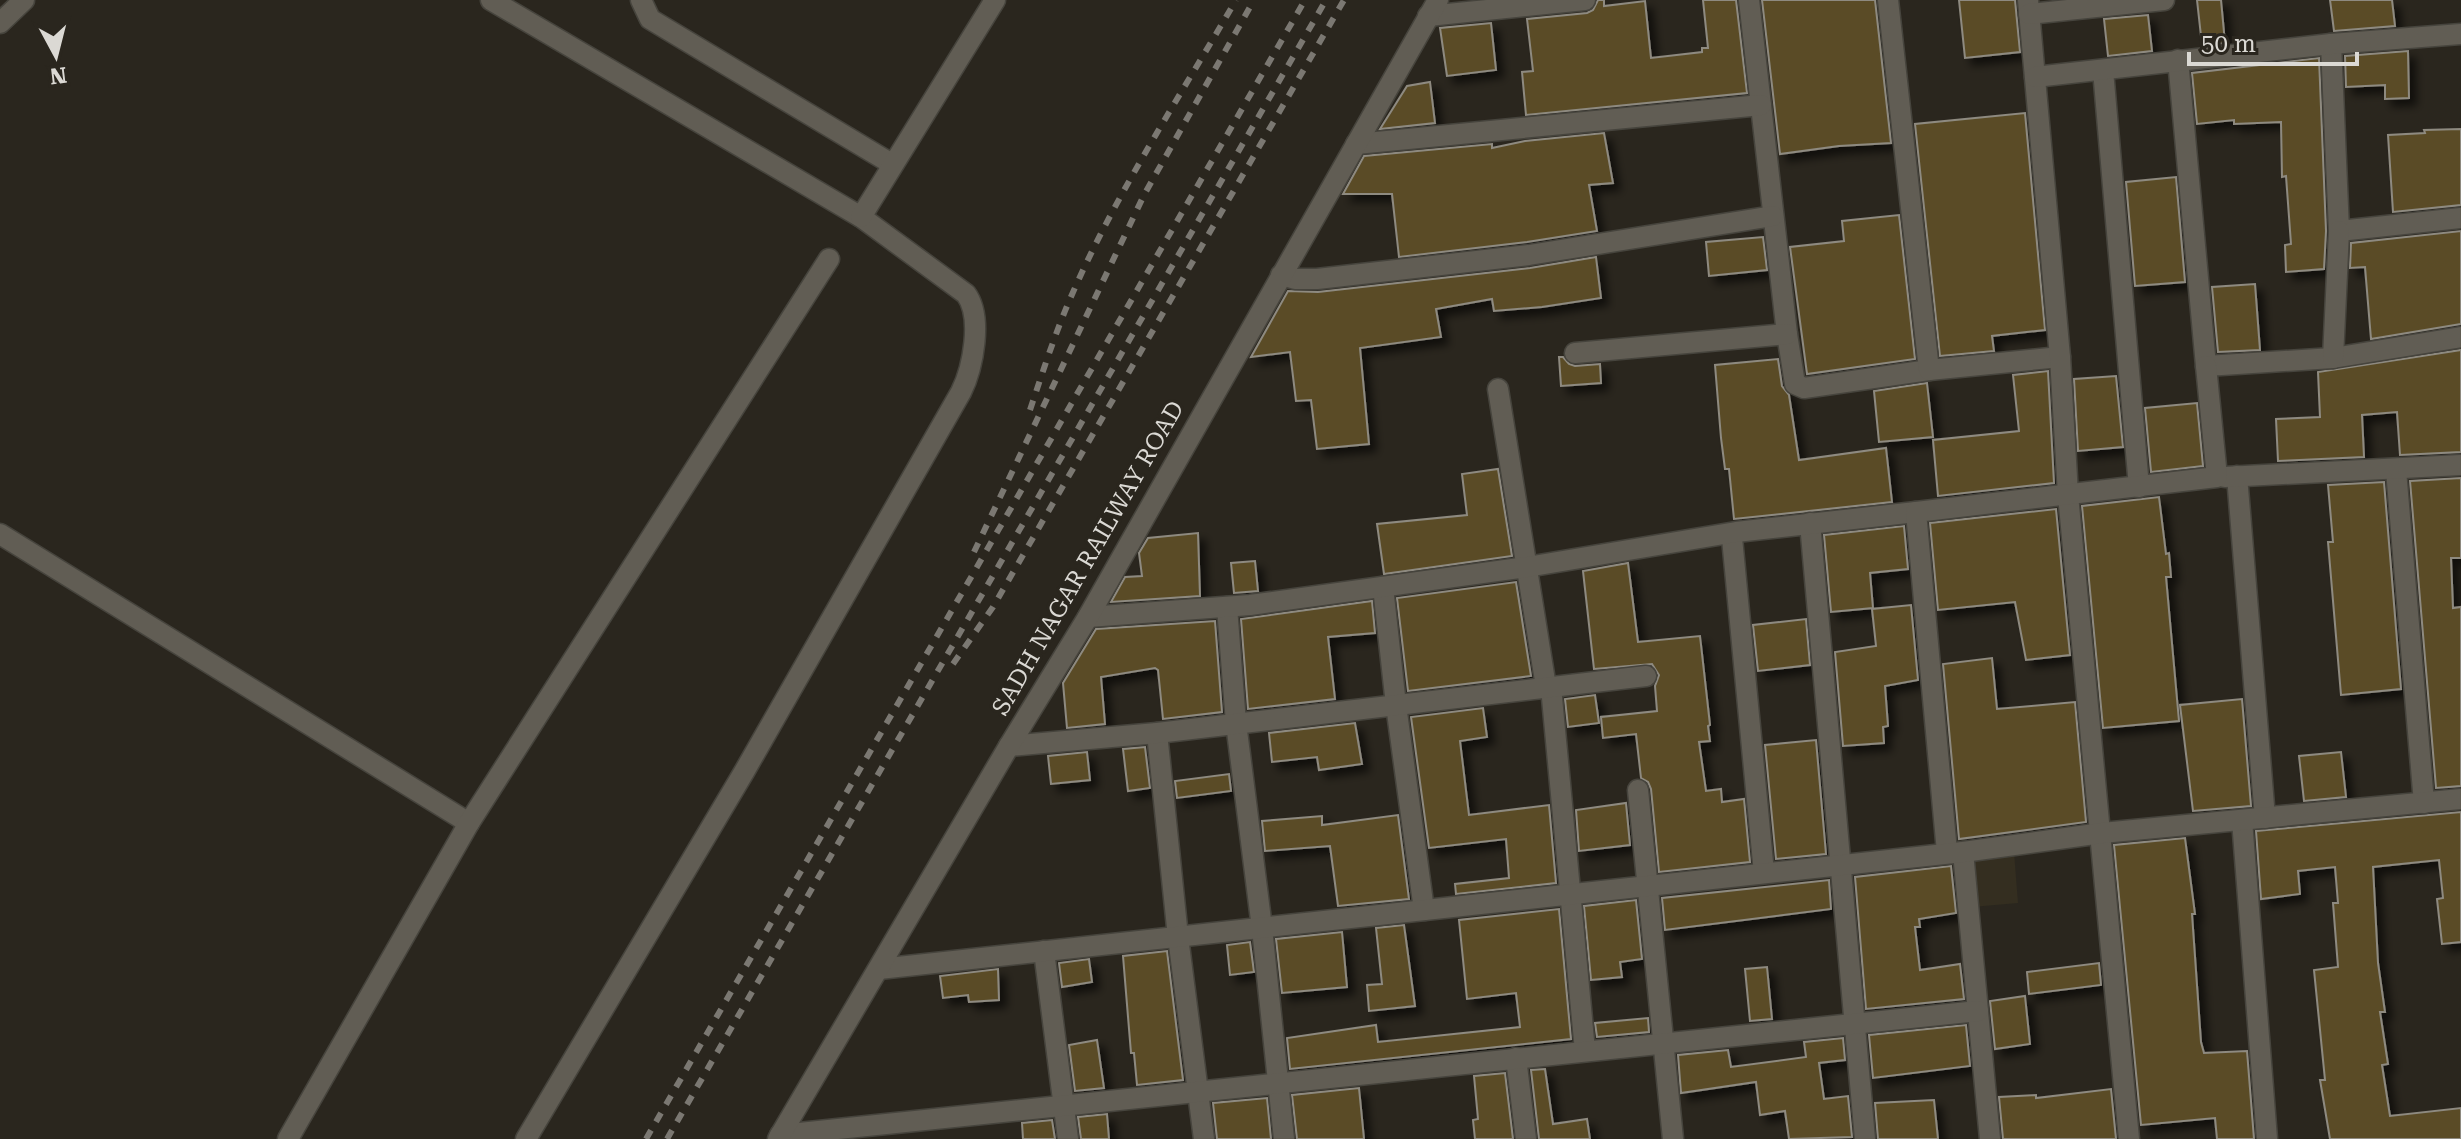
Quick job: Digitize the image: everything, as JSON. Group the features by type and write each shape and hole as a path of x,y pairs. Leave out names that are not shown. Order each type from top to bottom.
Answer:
{"street":[{"path":"0,23 24,0"},
{"path":"491,0 861,217 970,299 975,318 968,377 744,772 526,1139"},
{"path":"641,0 650,19 892,164"},
{"path":"861,217 995,0"},
{"path":"1433,8 1585,0"},
{"path":"1749,0 1787,334 1793,379 1798,387 2060,357"},
{"path":"1888,0 1929,370"},
{"path":"2129,1139 2068,495 2060,357 2029,7 2164,0"},
{"name":"SADH NAGAR RAILWAY ROAD","path":"779,1137 1088,617 1433,8"},
{"path":"2035,77 2331,44 2461,34"},
{"path":"2331,44 2339,231 2333,358"},
{"path":"2178,60 2206,366 2227,477 2265,818"},
{"path":"2103,70 2139,487"},
{"path":"1356,144 1761,105"},
{"path":"1281,275 1295,279 1317,279 1529,255 1773,216"},
{"path":"2339,231 2461,218"},
{"path":"288,1139 469,823 829,259"},
{"path":"1575,353 1787,334"},
{"path":"2206,366 2333,358 2461,337"},
{"path":"1498,389 1548,687 1585,1051"},
{"path":"1088,617 1227,607 1383,587 1810,523 2227,477 2461,465"},
{"path":"2396,470 2424,803"},
{"path":"1916,512 1955,852 1978,1011 1990,1139"},
{"path":"1810,523 1865,1139"},
{"path":"1734,533 1732,538 1764,873"},
{"path":"0,534 469,823"},
{"path":"1383,587 1424,910"},
{"path":"1227,607 1236,723 1284,1139"},
{"path":"1009,746 1157,733 1646,676"},
{"path":"1157,733 1178,937 1204,1139"},
{"path":"1638,790 1673,1139"},
{"path":"879,969 1842,865 2102,833 2461,799"},
{"path":"2242,820 2267,1139"},
{"path":"1044,951 1068,1139"},
{"path":"779,1137 919,1130 1065,1106 1978,1011"},
{"path":"1516,1058 1526,1139"}],"shaded area":[{"path":"2014,852 2018,903 1972,907 1968,855"}],"building":[{"path":"1598,0 1604,0 1604,6 1645,1 1651,58 1702,52 1702,48 1708,48 1703,0 1736,0 1747,93 1526,115 1522,72 1533,71 1527,19 1587,13 1593,10"},
{"path":"1762,0 1875,0 1891,143 1780,154"},
{"path":"1959,0 2015,0 2020,52 1965,58"},
{"path":"2197,0 2221,0 2225,43 2202,45"},
{"path":"2330,0 2392,0 2395,26 2334,31"},
{"path":"2148,15 2152,51 2108,56 2104,19"},
{"path":"1491,23 1496,70 1447,76 1440,28"},
{"path":"2408,51 2409,98 2385,99 2385,85 2346,87 2345,56"},
{"path":"2319,58 2326,231 2324,269 2286,272 2285,245 2291,244 2286,176 2282,177 2281,122 2234,124 2234,120 2197,124 2192,73"},
{"path":"1430,82 1435,123 1380,129 1407,86"},
{"path":"2025,113 2045,330 1992,336 1994,351 1940,356 1915,124"},
{"path":"2461,129 2461,205 2393,212 2388,135"},
{"path":"1604,133 1613,183 1589,185 1597,231 1399,257 1392,194 1343,194 1364,156 1492,144 1492,148 1525,141"},
{"path":"2176,177 2185,282 2135,286 2126,182"},
{"path":"1899,215 1915,359 1807,374 1790,247 1844,241 1842,221"},
{"path":"2461,231 2461,324 2371,339 2365,267 2350,268 2351,243"},
{"path":"1763,237 1767,270 1709,276 1706,242"},
{"path":"1596,257 1601,298 1494,311 1492,299 1436,309 1441,337 1360,348 1369,444 1317,449 1311,400 1296,401 1290,352 1251,357 1288,291 1318,292 1530,268"},
{"path":"2255,284 2260,350 2218,352 2212,287"},
{"path":"2461,350 2461,452 2400,455 2397,412 2362,415 2364,457 2278,461 2276,419 2320,417 2318,372"},
{"path":"1559,357 1575,366 1600,364 1601,383 1561,386"},
{"path":"1778,359 1782,386 1789,395 1799,460 1886,448 1892,502 1734,519 1729,469 1725,469 1721,438 1715,365"},
{"path":"2048,371 2054,483 1938,496 1933,440 2019,431 2013,375"},
{"path":"2116,376 2123,447 2078,451 2074,379"},
{"path":"1927,383 1933,437 1879,442 1874,391"},
{"path":"2197,403 2203,466 2151,472 2145,408"},
{"path":"1498,469 1512,556 1384,574 1377,524 1467,515 1462,474"},
{"path":"2461,478 2461,558 2451,558 2453,608 2461,607 2461,786 2436,788 2410,481"},
{"path":"2384,482 2401,689 2341,695 2328,542 2333,542 2328,485"},
{"path":"2159,497 2166,554 2169,553 2171,577 2166,577 2179,721 2103,728 2082,506"},
{"path":"2056,509 2070,655 2026,660 2015,602 1938,610 1930,523"},
{"path":"1904,526 1908,569 1870,573 1873,608 1831,612 1824,535"},
{"path":"1198,533 1200,596 1111,602 1125,577 1142,576 1139,553 1148,538"},
{"path":"1255,561 1258,591 1234,593 1231,563"},
{"path":"1628,563 1638,642 1700,636 1710,725 1710,741 1699,742 1706,791 1721,789 1722,802 1744,799 1750,862 1659,872 1651,789 1648,782 1641,778 1636,734 1603,738 1601,717 1657,711 1655,686 1659,675 1652,664 1594,669 1583,571"},
{"path":"1516,582 1531,676 1408,691 1397,598"},
{"path":"1372,601 1375,633 1328,637 1335,699 1248,709 1241,619"},
{"path":"1911,605 1918,680 1885,686 1888,726 1883,727 1884,743 1843,746 1835,652 1876,646 1872,609"},
{"path":"1806,619 1810,665 1758,671 1753,625"},
{"path":"1215,621 1222,712 1163,719 1158,670 1155,668 1101,677 1105,724 1067,728 1063,683 1096,629"},
{"path":"1992,658 1997,709 2075,702 2086,822 1959,839 1943,664"},
{"path":"1595,695 1599,723 1568,727 1565,699"},
{"path":"2242,699 2251,806 2193,811 2180,705"},
{"path":"1483,708 1487,737 1460,741 1469,815 1549,805 1556,883 1456,894 1455,884 1509,878 1506,839 1429,848 1411,717"},
{"path":"1355,723 1362,764 1319,770 1317,757 1272,762 1269,733"},
{"path":"1816,740 1826,854 1776,859 1765,745"},
{"path":"1145,747 1150,788 1128,791 1123,749"},
{"path":"1087,752 1090,780 1051,784 1048,756"},
{"path":"2341,752 2346,797 2304,801 2299,756"},
{"path":"1229,774 1231,791 1177,798 1175,781"},
{"path":"1626,803 1630,845 1579,851 1576,810"},
{"path":"2461,812 2461,942 2442,944 2437,899 2443,898 2439,860 2373,867 2378,963 2385,1012 2380,1012 2388,1064 2382,1065 2390,1116 2461,1108 2461,1139 2330,1139 2320,1080 2325,1080 2314,970 2338,967 2333,903 2338,903 2335,867 2298,871 2300,894 2261,899 2256,831"},
{"path":"1398,815 1409,899 1338,906 1330,846 1265,851 1262,821 1322,816 1322,825"},
{"path":"2185,838 2195,914 2192,914 2201,1042 2204,1053 2247,1051 2254,1139 2217,1139 2215,1118 2141,1125 2114,845"},
{"path":"1951,866 1956,913 1919,919 1920,927 1915,927 1920,970 1960,964 1964,999 1866,1009 1855,877"},
{"path":"1829,880 1831,909 1665,930 1662,898"},
{"path":"1636,900 1642,959 1620,962 1622,977 1591,980 1584,906"},
{"path":"1559,909 1571,1039 1290,1069 1287,1038 1376,1025 1378,1042 1520,1027 1516,993 1467,999 1459,920"},
{"path":"1404,925 1415,1006 1369,1011 1367,985 1382,984 1376,928"},
{"path":"1342,932 1347,987 1282,993 1276,939"},
{"path":"1250,942 1254,972 1230,975 1227,945"},
{"path":"1167,951 1183,1080 1137,1085 1134,1053 1131,1053 1123,956"},
{"path":"1089,959 1092,982 1062,987 1059,963"},
{"path":"2099,963 2101,985 2029,994 2027,972"},
{"path":"1767,967 1772,1019 1750,1021 1745,969"},
{"path":"998,969 999,1000 969,1002 968,995 943,998 940,976"},
{"path":"2025,996 2030,1044 1995,1049 1990,1001"},
{"path":"1648,1018 1649,1032 1597,1037 1595,1023"},
{"path":"1966,1025 1970,1066 1873,1078 1869,1035"},
{"path":"1843,1038 1845,1060 1819,1063 1824,1099 1848,1096 1852,1137 1789,1139 1785,1111 1760,1115 1756,1082 1681,1093 1678,1055 1728,1050 1731,1067 1806,1057 1804,1042"},
{"path":"1097,1040 1104,1088 1075,1091 1069,1045"},
{"path":"1545,1069 1553,1124 1587,1119 1590,1139 1539,1139 1531,1070"},
{"path":"1505,1073 1513,1139 1475,1139 1473,1120 1478,1119 1474,1076"},
{"path":"1359,1088 1364,1139 1297,1139 1292,1095"},
{"path":"2111,1089 2116,1139 2003,1139 1999,1097 2036,1095 2036,1098"},
{"path":"1267,1098 1271,1139 1217,1139 1213,1103"},
{"path":"1934,1100 1938,1139 1878,1139 1875,1103"},
{"path":"1107,1114 1109,1139 1081,1139 1078,1117"},
{"path":"1052,1120 1055,1139 1023,1139 1022,1123"}],"railway":[{"path":"1030,410 1065,311 1102,231 1236,0"},
{"path":"974,552 1144,195 1254,0"},
{"path":"646,1139 1305,0"},
{"path":"667,1139 1326,0"},
{"path":"953,664 993,607 1344,0"}]}
